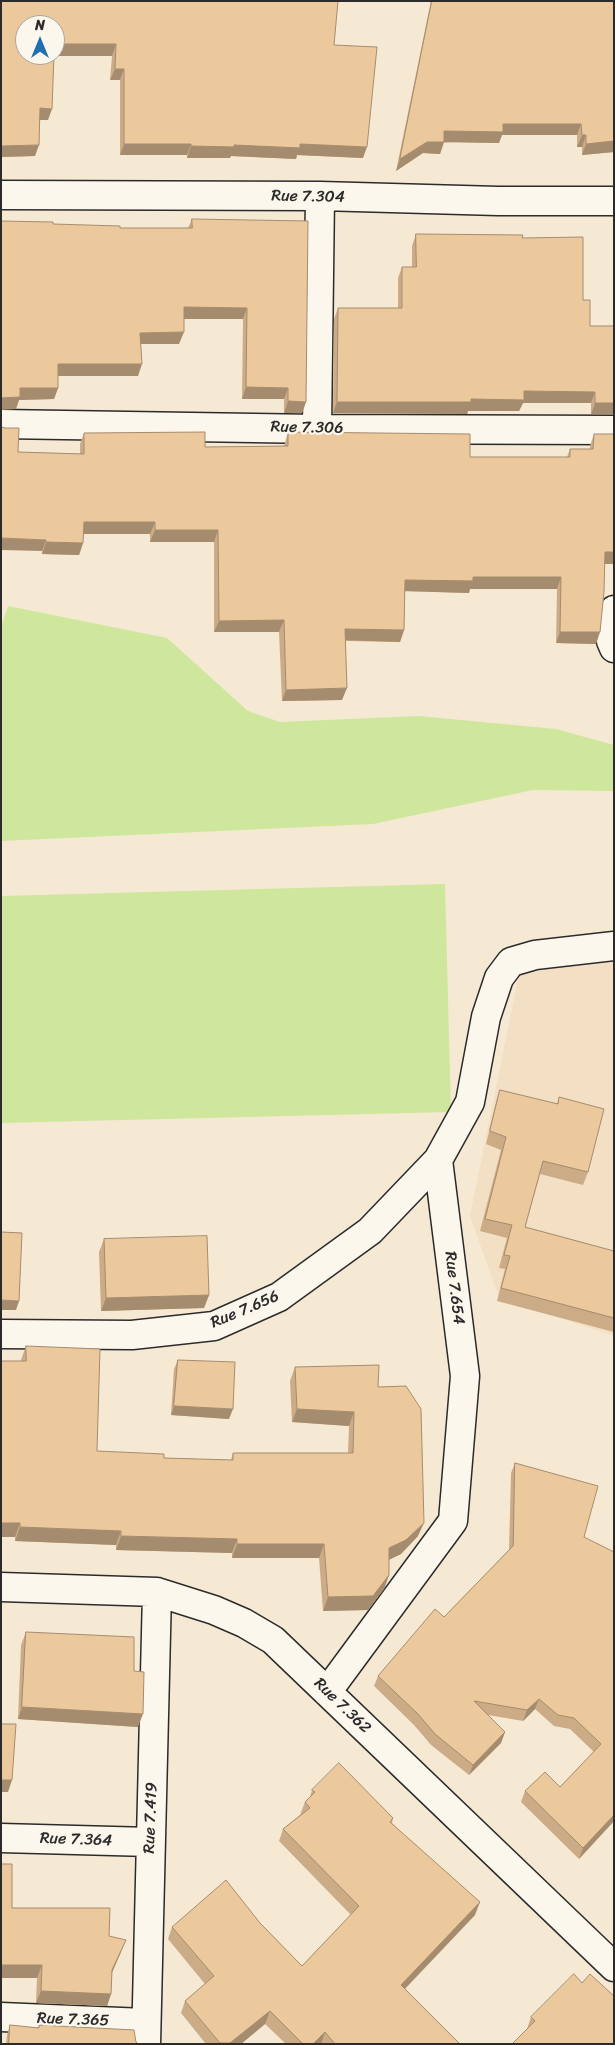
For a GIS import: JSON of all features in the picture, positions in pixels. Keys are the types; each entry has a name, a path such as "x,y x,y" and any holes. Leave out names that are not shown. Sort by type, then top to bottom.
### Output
{"street":[{"name":"Rue 7.304","path":"1,196 320,196 498,201 614,201"},
{"path":"317,429 320,196"},
{"name":"Rue 7.306","path":"1,424 317,429 614,430"},
{"path":"614,610 610,641 614,648"},
{"path":"438,1160 470,1102 486,1016 499,978 511,962 534,955 614,946"},
{"name":"Rue 7.656","path":"1,1334 132,1335 214,1326 279,1297 370,1231 438,1160"},
{"name":"Rue 7.654","path":"327,1692 453,1521 466,1376 438,1160"},
{"name":"Rue 7.362","path":"1,1587 157,1592 214,1610 244,1623 273,1640 614,1967"},
{"name":"Rue 7.419","path":"146,2033 157,1592"},
{"name":"Rue 7.364","path":"1,1838 150,1842"},
{"name":"Rue 7.365","path":"1,2017 146,2033"}],"shaded area":[{"path":"614,957 614,1336 499,1298 470,1216 520,969"}],"green space":[{"path":"8,606 167,638 248,711 280,722 419,716 556,729 614,745 614,791 533,790 373,824 1,841 1,627"},
{"path":"445,884 451,1112 1,1123 1,896"}],"building":[{"path":"1,1 338,1 334,45 377,47 367,147 300,144 300,148 234,145 234,147 191,146 191,144 124,144 124,69 115,69 116,44 65,44 65,15 15,15 15,65 54,65 52,109 40,108 39,145 1,146"},
{"path":"432,1 614,1 614,141 586,144 586,135 582,135 581,124 503,124 503,132 444,131 444,142 427,142 400,159"},
{"path":"192,219 308,221 306,402 288,401 288,388 246,387 247,308 184,307 184,332 140,333 142,364 58,364 58,388 20,388 20,397 1,398 1,221 53,222 53,224 120,226 120,228 192,228"},
{"path":"416,234 523,235 522,238 583,237 583,300 590,300 590,326 614,326 614,403 595,403 595,392 524,391 524,400 471,399 471,402 337,402 338,308 402,308 402,267 416,267"},
{"path":"1,427 19,428 18,452 84,454 84,433 205,432 205,447 288,446 288,432 470,434 470,457 570,457 570,449 593,449 594,434 614,434 614,552 605,552 600,632 560,632 561,577 473,577 473,581 405,580 404,630 345,629 347,688 286,690 284,620 219,621 218,530 155,530 155,522 84,522 83,543 1,538"},
{"path":"500,1090 558,1104 559,1097 604,1109 588,1172 543,1161 525,1227 614,1251 614,1318 501,1288 510,1256 504,1255 512,1225 485,1219 506,1137 490,1131"},
{"path":"1,1232 22,1233 19,1301 1,1300"},
{"path":"207,1236 209,1295 106,1298 104,1239"},
{"path":"26,1346 100,1349 97,1451 164,1454 164,1458 233,1460 233,1453 353,1453 354,1412 297,1409 295,1367 379,1365 378,1387 406,1386 421,1409 424,1523 406,1540 389,1548 389,1575 373,1596 328,1597 324,1544 237,1544 237,1539 121,1536 121,1531 20,1527 20,1523 1,1523 1,1361 26,1361"},
{"path":"178,1360 235,1362 233,1409 174,1406"},
{"path":"515,1463 598,1486 584,1537 614,1552 614,1815 583,1848 525,1791 545,1772 560,1787 601,1744 574,1718 558,1715 539,1699 527,1710 474,1701 505,1732 473,1765 435,1734 418,1714 378,1676 435,1609 444,1617 513,1546"},
{"path":"26,1632 134,1637 134,1671 144,1672 143,1714 22,1707"},
{"path":"1,1724 16,1724 12,1780 1,1780"},
{"path":"339,1763 393,1818 390,1822 480,1902 401,1985 460,2044 335,2044 325,2032 313,2044 303,2044 270,2011 230,2043 220,2043 185,2001 214,1976 172,1927 226,1880 260,1923 302,1966 359,1906 283,1829 310,1808 305,1802 315,1792 312,1790"},
{"path":"1,1864 12,1864 12,1908 110,1908 109,1936 126,1940 112,1970 111,1994 41,1991 42,1965 1,1965"},
{"path":"574,1974 582,1983 590,1974 614,1996 614,2044 512,2044 535,2021 531,2017"},
{"path":"10,2025 39,2028 39,2025 134,2030 138,2044 9,2044"}]}
